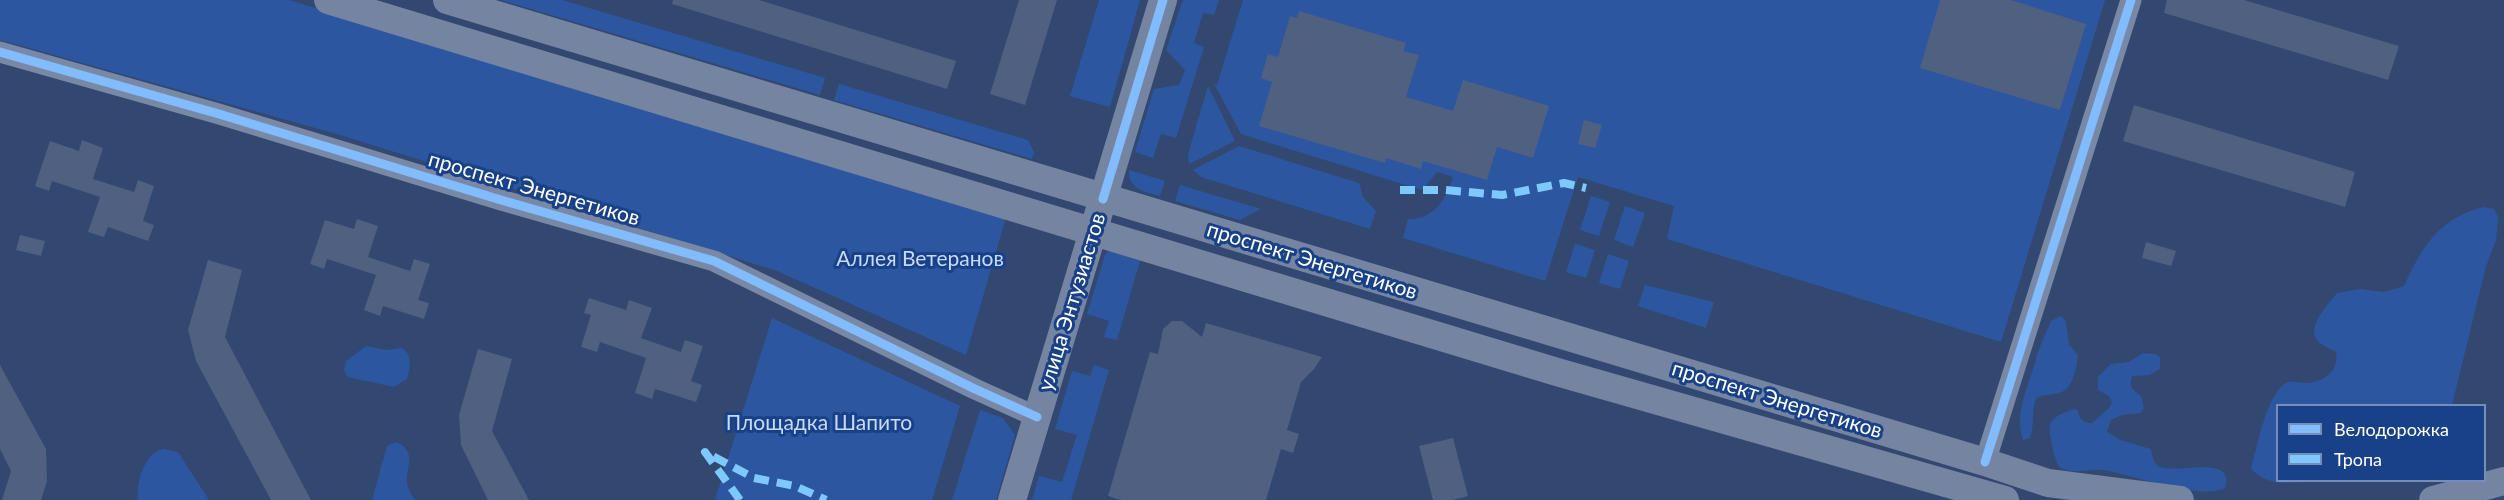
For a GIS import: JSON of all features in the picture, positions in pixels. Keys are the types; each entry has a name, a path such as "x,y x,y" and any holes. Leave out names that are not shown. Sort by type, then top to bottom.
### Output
{"main road":[{"name":"проспект Энергетиков","path":"327,0 1557,372 2005,500"},
{"name":"проспект Энергетиков","path":"447,0 1103,199 1985,462 2047,491 2180,500"},
{"name":"улица Энтузиастов","path":"1012,500 1163,0"},
{"path":"1557,372 1564,337"},
{"path":"1689,410 1699,377"},
{"path":"1793,439 1802,407"},
{"path":"2433,500 2504,481"}],"street":[{"path":"1985,462 2131,0"},
{"name":"проспект Энергетиков","path":"0,52 219,114 501,200 714,261 1037,417"}],"green space":[{"name":"Аллея Ветеранов","path":"0,0 289,0 1007,214 966,355 777,271 337,134 0,40"},
{"path":"501,0 562,0 825,78 820,95"},
{"path":"1099,0 1140,0 1110,107 1070,96"},
{"path":"1183,0 1219,0 1214,15 1203,13 1194,43 1204,47 1176,138 1161,134 1153,158 1135,152 1154,89 1179,85 1185,70 1166,50"},
{"path":"1243,0 2105,0 2001,342 1667,239 1674,206 1578,177 1545,281 1403,238 1408,219 1425,216 1438,207 1453,177 1437,172 1422,190 1241,134 1214,84 1217,85"},
{"path":"839,84 1028,140 1034,152 1032,159 834,100"},
{"path":"1208,86 1235,141 1189,164 1188,154"},
{"path":"1239,146 1359,183 1363,197 1376,211 1370,229 1201,177 1193,170"},
{"path":"1129,170 1165,181 1160,196 1134,186"},
{"path":"1180,185 1261,209 1240,220 1175,201"},
{"path":"1591,196 1610,202 1599,236 1580,230"},
{"path":"1625,206 1645,213 1633,247 1614,240"},
{"path":"2483,207 2494,209 2498,217 2496,240 2486,266 2452,404 2276,404 2276,482 2257,474 2251,468 2267,412 2277,392 2288,382 2318,381 2333,370 2337,359 2336,352 2319,342 2314,330 2323,310 2337,293 2360,289 2384,292 2404,286 2433,236 2467,212"},
{"path":"1575,244 1595,250 1586,278 1566,272"},
{"path":"1110,250 1142,254 1117,340 1104,337 1109,321 1087,314 1105,255"},
{"path":"1608,254 1629,261 1620,289 1599,283"},
{"path":"1645,285 1714,302 1706,328 1638,306"},
{"path":"2061,316 2066,322 2069,344 2078,355 2075,373 2066,389 2036,398 2030,438 2023,440 2020,420 2026,390 2051,321"},
{"name":"Площадка Шапито","path":"772,318 960,406 932,500 715,500"},
{"path":"366,346 386,350 402,348 409,358 407,379 394,387 348,377 344,370 346,361"},
{"path":"2143,353 2160,357 2160,369 2149,375 2132,376 2131,386 2141,396 2144,408 2140,413 2122,415 2111,420 2107,432 2120,440 2151,449 2158,466 2177,469 2202,467 2221,471 2226,477 2225,488 2214,491 2183,489 2103,470 2071,471 2059,466 2051,440 2050,425 2054,419 2077,409 2085,422 2092,423 2110,407 2112,402 2109,396 2098,390 2098,377 2111,364 2129,362"},
{"path":"1094,365 1109,370 1071,500 1032,500 1039,476 1062,482 1077,435 1055,429 1072,371 1090,376"},
{"path":"980,410 1003,418 1015,435 996,500 952,500"},
{"path":"397,442 409,454 407,483 416,500 372,500 387,446"},
{"path":"163,449 178,452 209,500 138,500 138,485 146,462 156,452"}],"building":[{"path":"673,0 759,0 956,61 947,89 672,4"},
{"path":"1019,0 1057,0 1025,105 990,94"},
{"path":"1940,0 2011,0 2086,24 2060,110 1920,68"},
{"path":"2167,0 2244,0 2399,46 2388,80 2164,13"},
{"path":"1299,11 1406,43 1403,51 1419,55 1406,97 1453,111 1463,80 1549,106 1533,158 1497,147 1487,180 1423,161 1421,169 1386,158 1385,163 1259,126 1272,82 1261,78 1268,54 1278,57 1290,16 1297,18"},
{"path":"2134,105 2355,172 2345,207 2123,141"},
{"path":"1584,120 1602,125 1595,148 1578,144"},
{"path":"82,140 103,148 93,179 134,192 138,180 154,186 143,221 154,225 148,241 108,227 104,237 88,232 100,197 52,181 49,191 35,186 50,141 79,151"},
{"path":"357,219 378,226 368,257 410,271 414,259 430,264 418,300 429,303 424,319 383,306 380,316 364,310 376,275 327,259 324,269 310,264 325,220 354,229"},
{"path":"20,235 45,241 41,256 16,250"},
{"path":"2146,242 2176,251 2171,266 2142,258"},
{"path":"208,260 242,270 225,337 311,500 271,500 196,361 188,330"},
{"path":"589,298 626,310 629,300 652,308 641,338 681,352 685,340 703,346 691,381 702,385 696,402 655,389 652,399 635,393 646,358 600,342 597,352 581,347 591,315 584,313"},
{"path":"1172,321 1182,321 1202,337 1206,323 1322,357 1301,382 1287,430 1299,434 1293,453 1281,449 1266,500 1121,500 1108,496 1150,352 1158,354 1163,329"},
{"path":"478,349 512,359 492,431 529,500 488,500 461,445 459,415"},
{"path":"0,365 46,449 47,481 41,500 2,500 11,471 0,449"},
{"path":"1453,438 1468,496 1452,500 1433,500 1419,446"}],"marked path":[{"path":"1400,190 1445,190 1502,195 1564,183 1586,188"},
{"path":"740,500 705,452 754,478 795,486 826,500"}],"cycle path":[{"path":"1103,199 1163,0"},
{"path":"1985,462 2131,0"},
{"path":"0,52 219,114 501,200 714,261 1037,417"}]}
